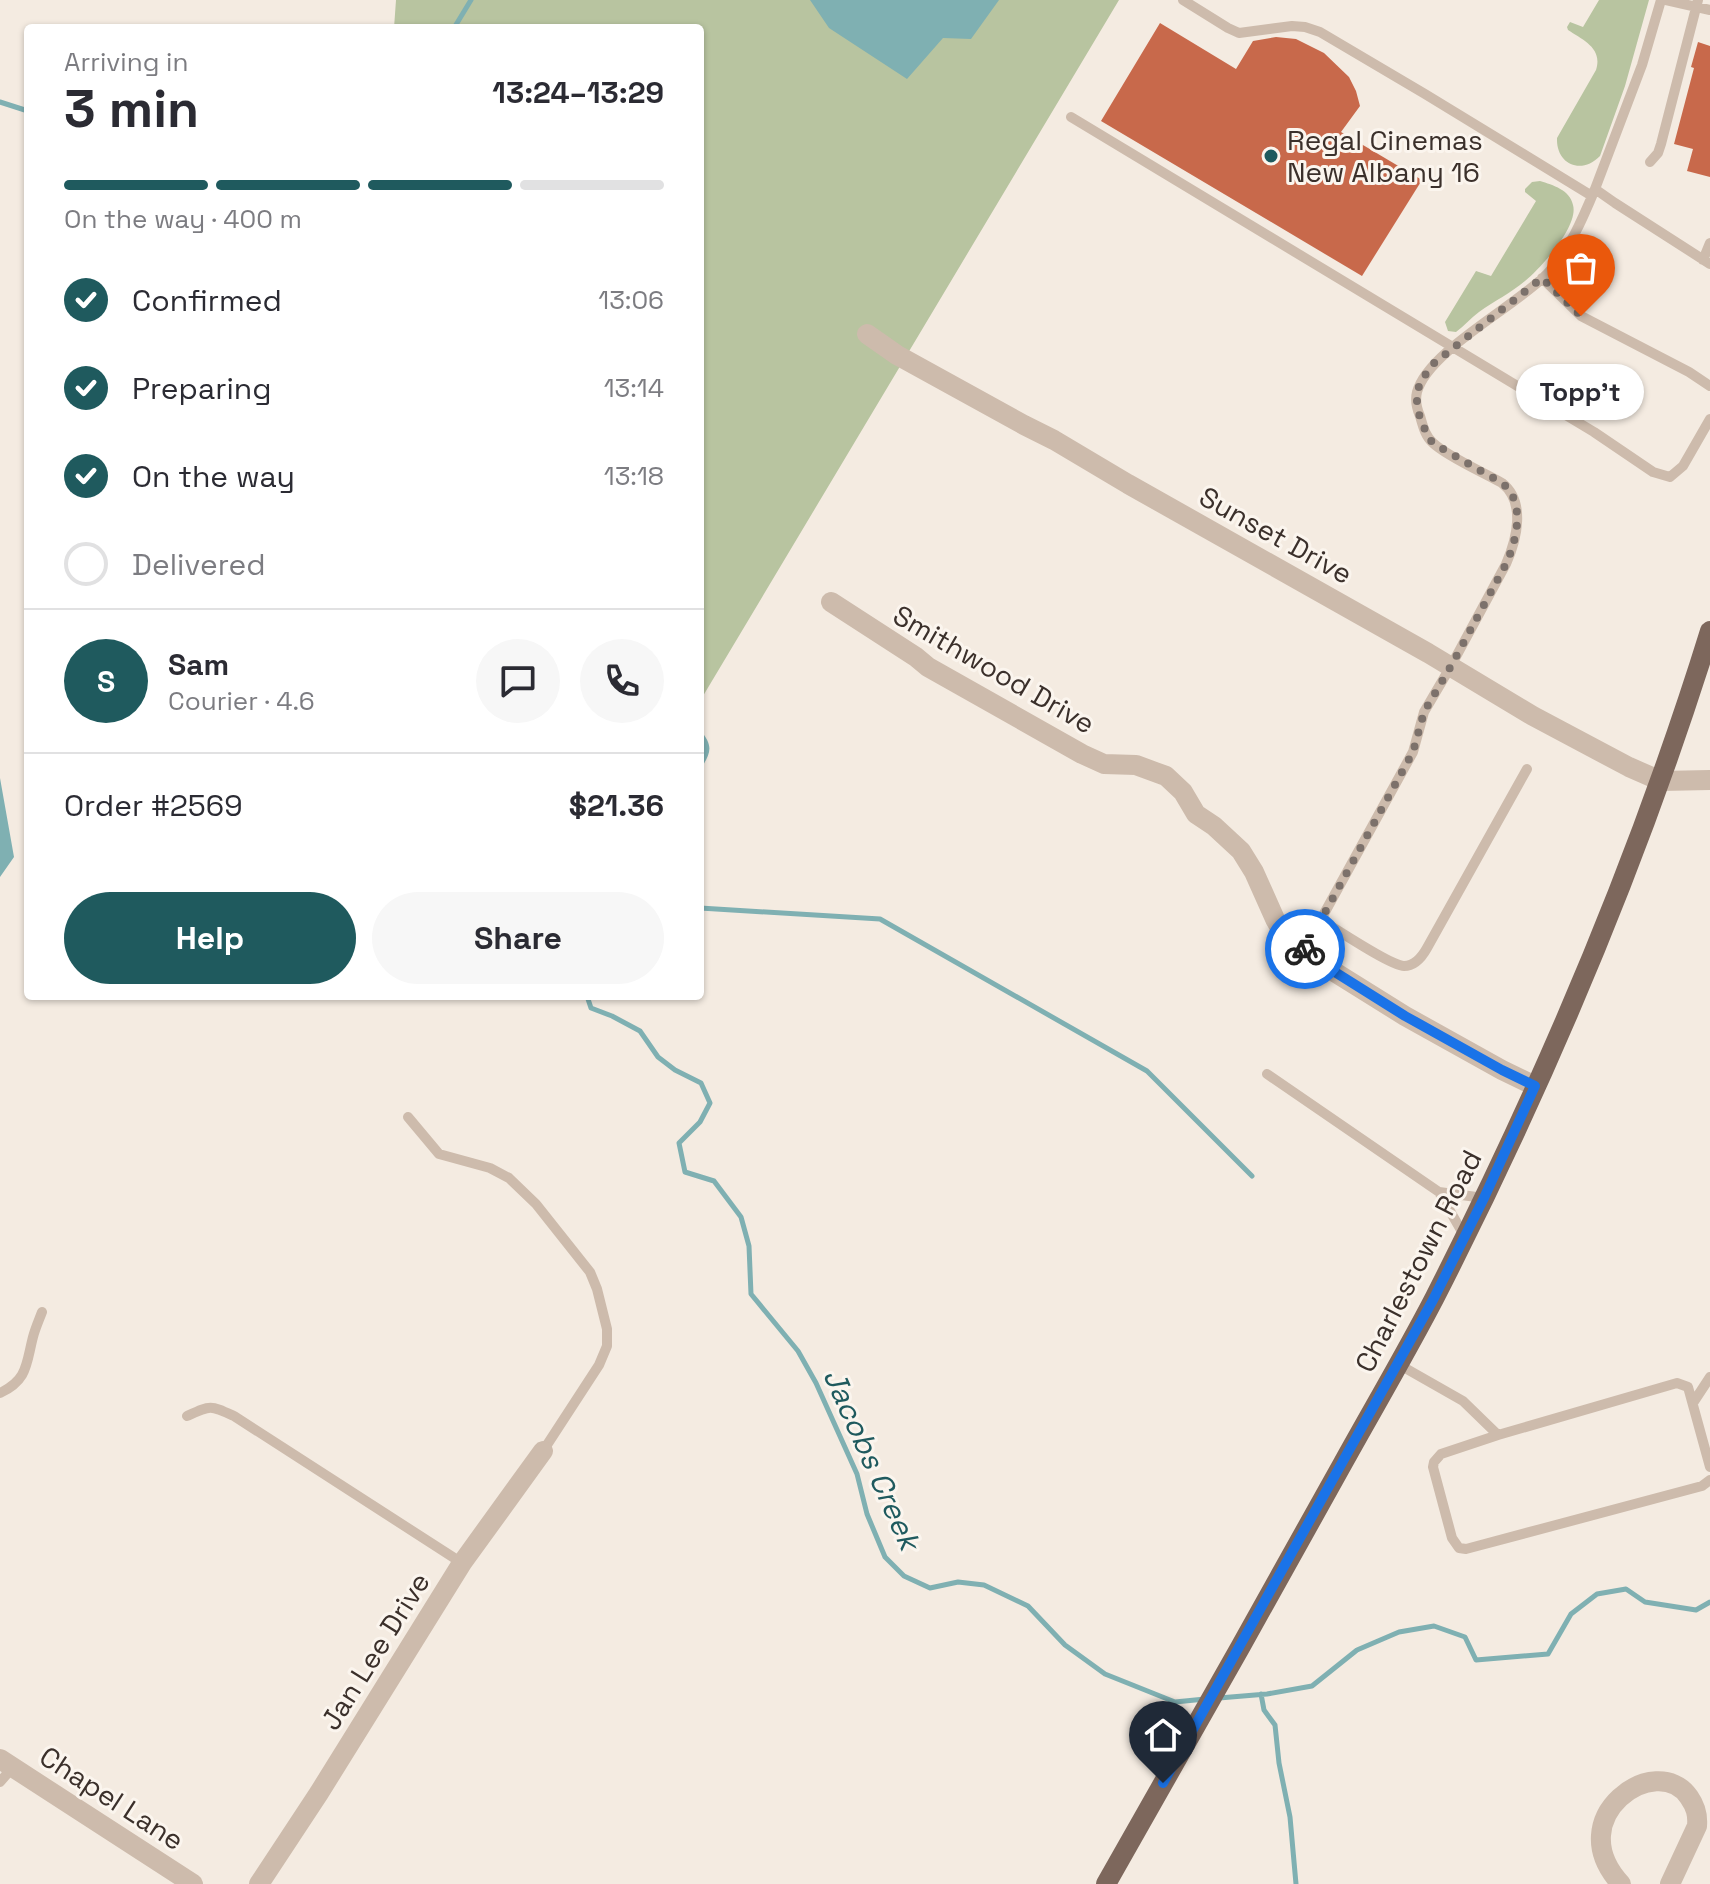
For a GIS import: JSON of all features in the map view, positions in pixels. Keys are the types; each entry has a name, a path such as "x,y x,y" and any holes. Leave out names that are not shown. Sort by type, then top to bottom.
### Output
{"main road":[{"name":"Charlestown Road","path":"1106,1884 1398,1364 1484,1198 1588,966 1661,781 1710,631"}],"street":[{"name":"Sunset Drive","path":"867,334 897,355 1054,440 1533,716 1661,781"},
{"name":"Smithwood Drive","path":"831,602 928,667 1082,754 1104,764 1136,765 1166,776 1183,792 1196,814 1241,851 1283,933 1296,948 1405,1016 1535,1086"},
{"path":"1661,781 1710,780"},
{"name":"Jan Lee Drive","path":"259,1884 462,1563 543,1451"},
{"name":"Chapel Lane","path":"4,1769 193,1884"},
{"path":"1621,1884 1610,1872 1601,1851 1600,1839 1607,1812 1632,1788 1662,1782 1681,1787 1695,1806 1698,1818 1670,1884"}],"lane":[{"path":"1183,0 1239,33 1292,26 1320,32 1615,203 1707,262 1710,243"},
{"path":"1303,952 1413,752 1424,712 1512,550 1516,534 1516,503 1511,490 1436,445 1425,432 1416,395 1421,381 1433,364 1549,272 1566,249 1594,192 1663,0 1698,4 1710,10"},
{"path":"1650,162 1661,144 1698,4"},
{"path":"1071,117 1594,432 1653,472 1670,477 1683,466 1710,419"},
{"path":"1542,278 1581,316 1706,383"},
{"path":"1321,920 1393,963 1407,966 1417,961 1527,769"},
{"path":"1267,1074 1439,1192 1465,1237"},
{"path":"408,1117 439,1154 490,1168 509,1178 536,1204 594,1281 607,1329 607,1346 599,1365 543,1451"},
{"path":"1439,1192 1484,1198"},
{"path":"0,1393 22,1377 42,1312"},
{"path":"1398,1364 1463,1401 1498,1435"},
{"path":"1693,1403 1710,1377"},
{"path":"1710,1467 1688,1387 1677,1383 1441,1454 1433,1467 1452,1538 1459,1548 1466,1549 1702,1486 1710,1480"},
{"path":"187,1416 207,1407 234,1416 462,1563"}],"green space":[{"path":"396,0 1119,0 704,694 704,24 394,24"},
{"path":"1599,0 1649,0 1625,86 1600,156 1593,162 1578,166 1565,161 1557,138 1596,70 1597,56 1585,41 1567,27 1570,22 1583,27"},
{"path":"1540,181 1560,189 1571,200 1573,214 1565,235 1525,281 1479,312 1456,332 1448,331 1445,322 1476,271 1491,276 1536,201 1525,189 1532,182"}],"water":[{"path":"810,0 999,0 971,39 943,38 907,79 829,28"},
{"path":"704,736 709,745 704,764"},
{"path":"0,778 14,857 0,877"}],"building":[{"name":"Regal Cinemas New Albany 16","path":"1160,23 1236,69 1253,41 1276,37 1296,39 1324,53 1349,77 1360,106 1341,132 1422,180 1362,276 1101,121"},
{"path":"1698,42 1710,46 1710,177 1687,171 1693,149 1674,144"}],"waterway":[{"path":"456,24 471,0"},
{"name":"Jacobs Creek","path":"0,102 24,110"},
{"path":"704,908 880,919 1147,1071 1252,1176"},
{"name":"Jacobs Creek","path":"588,1000 591,1008 640,1031 658,1057 701,1083 710,1103 700,1122 679,1143 685,1172 714,1181 741,1217 749,1246 751,1294 798,1351 816,1383 857,1474 867,1514 885,1557 904,1576 930,1588 958,1582 984,1585 1028,1606 1065,1645 1105,1674 1175,1702 1205,1699"},
{"name":"Jacobs Creek","path":"1219,1698 1312,1686 1357,1650 1399,1632 1434,1626 1465,1637 1476,1660 1548,1654 1571,1614 1597,1594 1626,1589 1645,1602 1696,1610 1710,1602"},
{"path":"1261,1694 1264,1710 1275,1725 1290,1817 1296,1884"}],"way so far":[{"path":"1305,949 1413,752 1424,712 1506,564 1516,534 1516,503 1511,490 1436,445 1425,432 1416,395 1421,381 1433,364 1542,278 1581,316"}],"place":[{"name":"Regal Cinemas New Albany 16","path":"1271,156"},
{"name":"Topp't","path":"1581,316"}],"route":[{"path":"1163,1783 1433,1300 1504,1157 1535,1086 1405,1016 1303,952 1305,949"}]}
